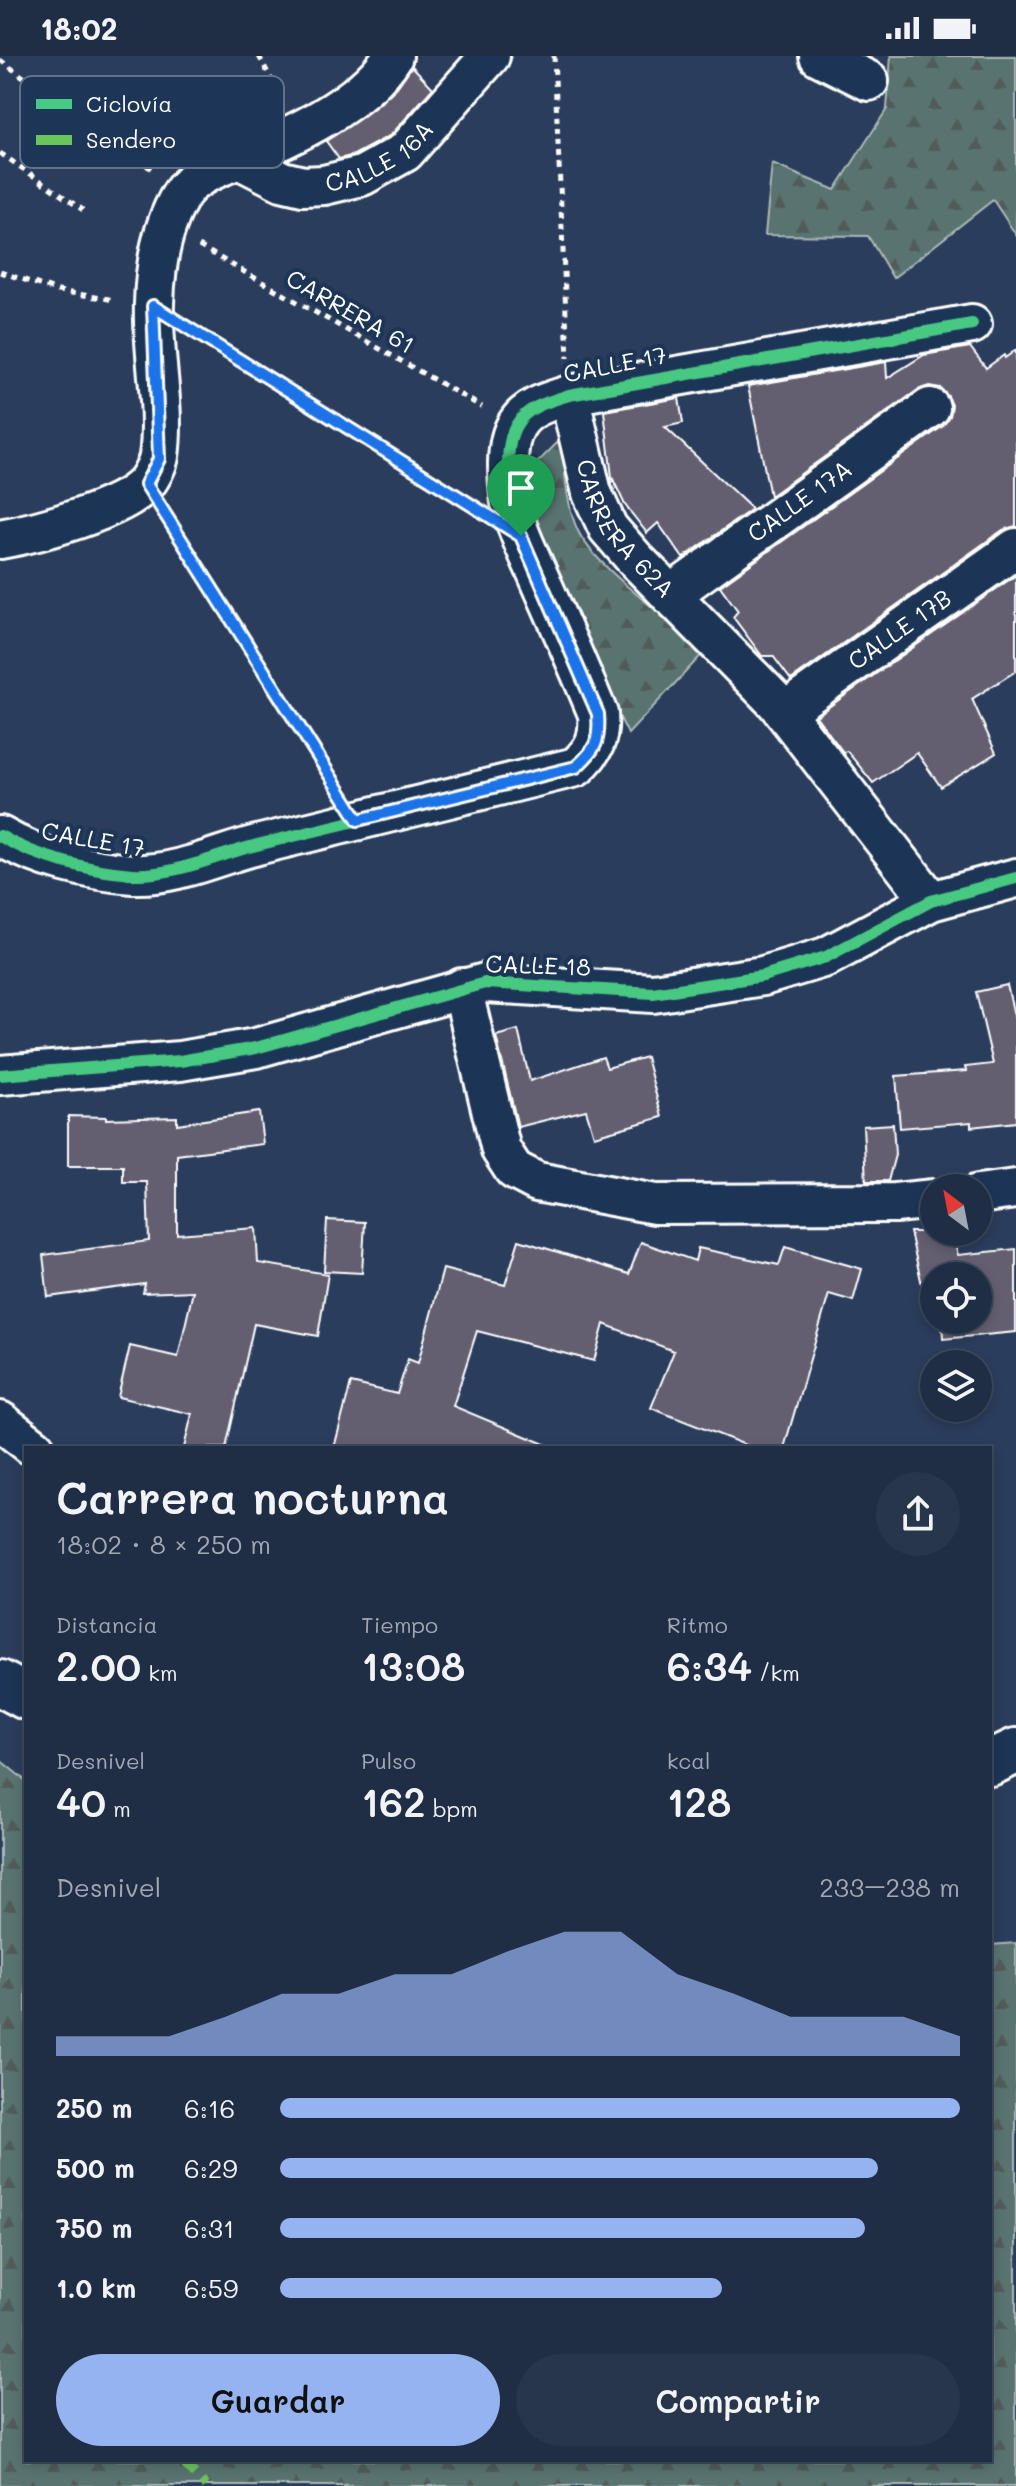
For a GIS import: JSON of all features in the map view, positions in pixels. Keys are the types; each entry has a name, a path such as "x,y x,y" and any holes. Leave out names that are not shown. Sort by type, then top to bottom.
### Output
{"highway":[{"path":"0,1683 24,1696"},
{"path":"992,1762 1016,1751"}],"street":[{"path":"284,138 325,118 384,70 393,56"},
{"name":"CALLE 16A","path":"257,168 282,181 303,186 324,185 362,176 405,152 490,56"},
{"path":"819,56 869,81"},
{"path":"0,539 89,515 122,500 146,484 159,459 153,306 156,266 166,228 183,191 217,168"},
{"name":"CALLE 17","path":"0,836 23,849 62,861 134,874 168,872 227,852 576,767 591,753 598,741 598,714 521,536 511,504 509,463 515,426 534,409 569,395 972,324"},
{"name":"CARRERA 62A","path":"569,395 592,493 608,528 784,712 931,901"},
{"name":"CALLE 17A","path":"670,595 930,408"},
{"name":"CALLE 17B","path":"784,712 1016,548"},
{"name":"CALLE 18","path":"0,1075 180,1061 256,1048 485,983 653,993 749,979 826,957 931,901 1016,878"},
{"path":"462,988 501,1150 514,1170 537,1182 655,1204 920,1200"},
{"path":"992,1192 1016,1189"},
{"path":"0,1421 32,1446"}],"path":[{"path":"259,56 270,76"},
{"path":"554,56 569,395"},
{"path":"0,60 22,76"},
{"path":"284,103 299,131"},
{"path":"0,153 20,167"},
{"path":"22,168 83,210"},
{"path":"151,168 183,191"},
{"path":"0,272 58,291 153,306 521,536"},
{"path":"146,484 358,820"}],"green space":[{"path":"891,56 1016,56 1016,235 993,200 893,278 868,236 765,235 772,164 835,190 887,109"},
{"path":"562,438 570,509 587,546 617,578 706,650 628,734 578,634 524,503 527,473"},
{"path":"0,1760 24,1779 24,2462 992,2462 992,1945 1016,1943 1016,2486 0,2486"}],"building":[{"path":"412,66 433,88 391,135 354,155 339,159 326,141 378,105 397,87"},
{"path":"970,347 986,368 1016,350 1016,526 1003,530 791,680 773,656 762,656 733,617 738,611 720,586 943,426 950,416 952,405 940,388 929,386 918,390 770,496 748,386 886,362 887,378 924,355"},
{"path":"679,398 683,423 665,427 752,509 683,558 658,523 647,533 625,505 612,477 604,411"},
{"path":"1016,575 1016,671 972,699 996,753 941,787 917,753 873,783 847,751 843,752 816,716"},
{"path":"1007,985 1016,1024 1016,1122 971,1127 971,1122 900,1128 896,1076 966,1071 965,1067 993,1064 976,992"},
{"path":"518,1030 530,1081 603,1057 607,1068 646,1057 662,1117 594,1136 586,1110 518,1127 496,1036"},
{"path":"259,1112 263,1144 177,1155 177,1234 256,1228 258,1263 328,1274 318,1336 254,1324 226,1446 184,1446 192,1414 118,1397 130,1346 178,1357 193,1291 143,1293 145,1284 48,1297 43,1255 149,1241 147,1182 123,1182 123,1166 68,1166 68,1116 106,1119 177,1117 177,1124"},
{"path":"893,1124 895,1155 888,1181 866,1181 863,1126"},
{"path":"327,1220 365,1222 362,1273 324,1271"},
{"path":"910,1232 920,1232 920,1246 956,1246 958,1255 1016,1249 1016,1332 943,1339 943,1334 992,1334 992,1262 920,1262 920,1276"},
{"path":"519,1240 629,1274 641,1242 695,1261 698,1248 779,1265 785,1247 862,1269 853,1301 829,1294 785,1446 748,1446 651,1408 674,1351 604,1324 594,1361 477,1331 453,1406 549,1446 335,1446 351,1383 397,1394 408,1359 418,1363 443,1269 505,1285"}],"marked path":[{"path":"183,2462 206,2486"}],"cycle path":[{"path":"0,836 30,851 64,862 116,872 149,874 576,767 594,744 598,714 513,513 509,452 513,432 522,418 540,405 569,395 972,324"},
{"path":"0,1075 180,1061 256,1048 485,983 653,993 763,976 826,957 931,901 1016,878"}],"route":[{"path":"153,306 337,421 521,536 598,714 598,741 591,753 576,767 358,820 146,484 159,459 153,306"}]}
